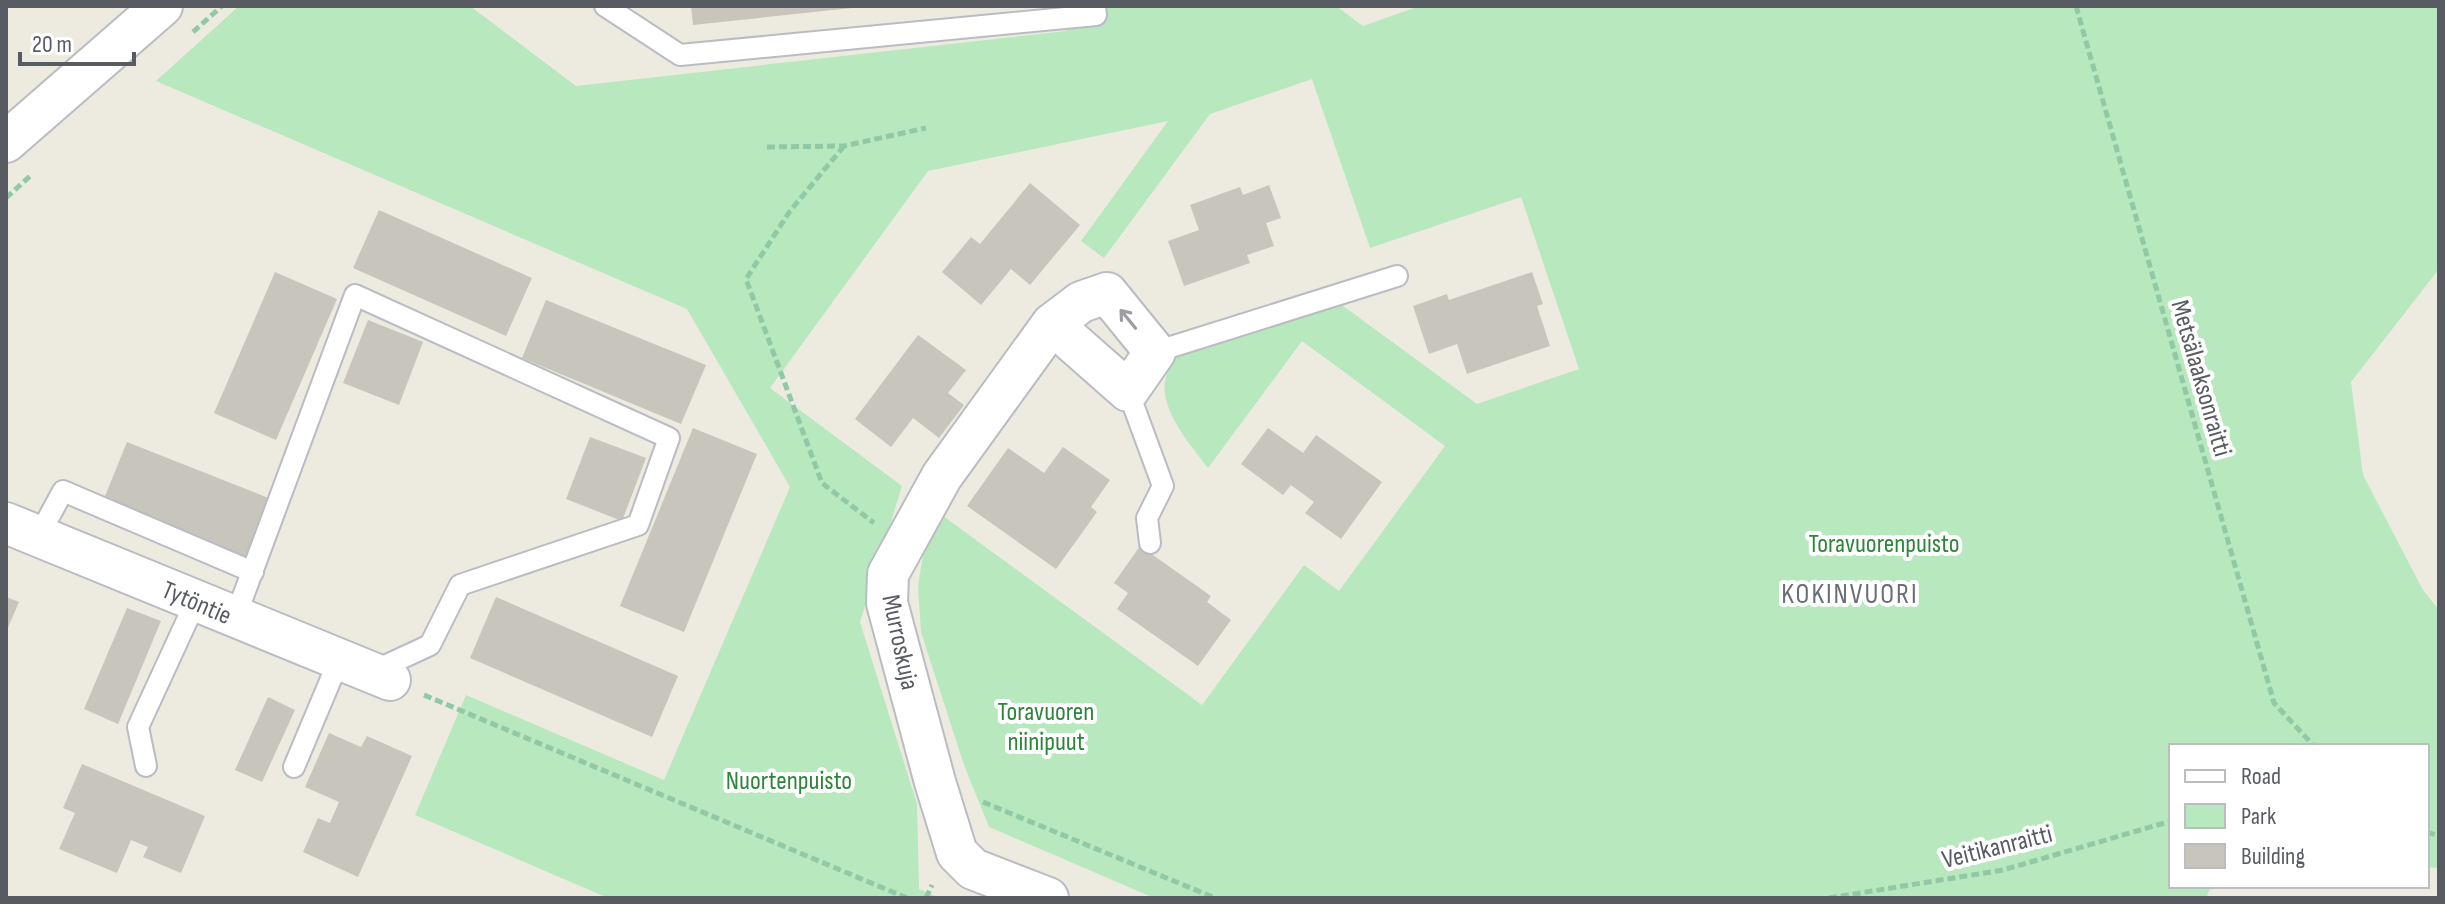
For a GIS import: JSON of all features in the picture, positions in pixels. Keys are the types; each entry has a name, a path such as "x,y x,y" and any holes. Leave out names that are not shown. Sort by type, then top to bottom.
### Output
{"street":[{"path":"6,142 162,6"},
{"name":"Murroskuja","path":"1048,898 973,869 957,853 887,603 888,574 942,476 1052,324 1081,302 1107,293 1155,352"},
{"path":"1052,324 1128,391 1155,352"},
{"name":"Tytöntie","path":"22,530 366,671"}],"lane":[{"path":"605,6 680,55 1096,15 1095,6"},
{"path":"1155,352 1397,276"},
{"path":"235,618 355,295 669,438 638,525 460,585 430,645 366,671 294,767"},
{"path":"1128,391 1163,486 1147,518 1150,543"},
{"path":"22,530 63,491 253,572"},
{"path":"146,766 138,727 196,601"}],"path":[{"name":"Metsälaaksonraitti","path":"2076,6 2274,703 2312,744"},
{"path":"767,147 844,146 926,128"},
{"path":"844,146 790,211 746,279 822,483 904,545"},
{"path":"366,671 907,898"},
{"path":"935,782 1215,898"},
{"name":"Veitikanraitti","path":"1829,898 2003,870 2169,822"}],"green space":[{"name":"Toravuorenpuisto","path":"239,6 470,6 576,86 1066,31 1085,6 1336,6 1363,26 1420,6 2439,6 2439,269 2351,382 2363,475 2423,590 2439,610 2439,868 2429,867 2429,744 2169,744 2169,888 2210,888 2206,898 1154,898 989,827 964,765 921,632 918,586 924,549 939,513 1202,705 1304,565 1339,591 1445,446 1302,341 1208,468 1177,426 1166,401 1166,377 1179,354 1335,300 1477,404 1579,369 1521,197 1370,248 1312,79 1210,114 1104,258 1081,241 1168,121 928,171 770,388 902,486 860,622 917,804 919,889 939,898 608,898 415,815 466,695 664,780 790,487 687,309 156,81"}],"building":[{"path":"691,6 852,6 852,8 693,25"},
{"path":"1030,183 1080,225 1030,285 1011,269 981,305 942,272 971,237 980,244"},
{"path":"1269,185 1281,218 1266,223 1274,246 1247,255 1250,263 1184,286 1168,241 1199,230 1190,205 1240,187 1243,195"},
{"path":"379,210 532,278 506,336 353,268"},
{"path":"275,272 337,299 276,440 214,413"},
{"path":"1532,272 1543,304 1537,306 1550,346 1467,374 1457,344 1429,354 1413,306 1447,294 1449,300"},
{"path":"546,300 706,365 681,424 522,358"},
{"path":"368,320 423,342 399,405 343,383"},
{"path":"918,335 966,370 948,393 964,405 939,438 913,418 891,447 855,419"},
{"path":"693,428 757,454 684,632 620,606"},
{"path":"1268,428 1303,453 1316,435 1382,482 1341,539 1305,513 1314,502 1291,485 1283,495 1241,464"},
{"path":"590,437 646,458 622,521 566,499"},
{"path":"127,442 271,499 247,559 103,501"},
{"path":"1063,447 1110,480 1091,507 1097,512 1056,569 967,506 1008,448 1044,473"},
{"path":"1140,546 1211,596 1207,602 1231,620 1198,666 1117,609 1128,593 1114,583"},
{"path":"6,597 19,602 6,632"},
{"path":"496,597 678,676 652,737 470,658"},
{"path":"127,608 161,621 118,724 84,709"},
{"path":"268,697 295,710 262,782 235,770"},
{"path":"329,733 361,747 367,736 412,756 358,877 303,852 318,818 330,823 339,802 305,787"},
{"path":"82,764 205,816 181,873 143,857 148,847 131,840 117,873 59,849 75,813 63,808"}],"district":[{"name":"KOKINVUORI","path":"1850,593"}],"park label":[{"name":"Toravuoren niinipuut","path":"1046,726"},
{"name":"Nuortenpuisto","path":"789,780"}]}
